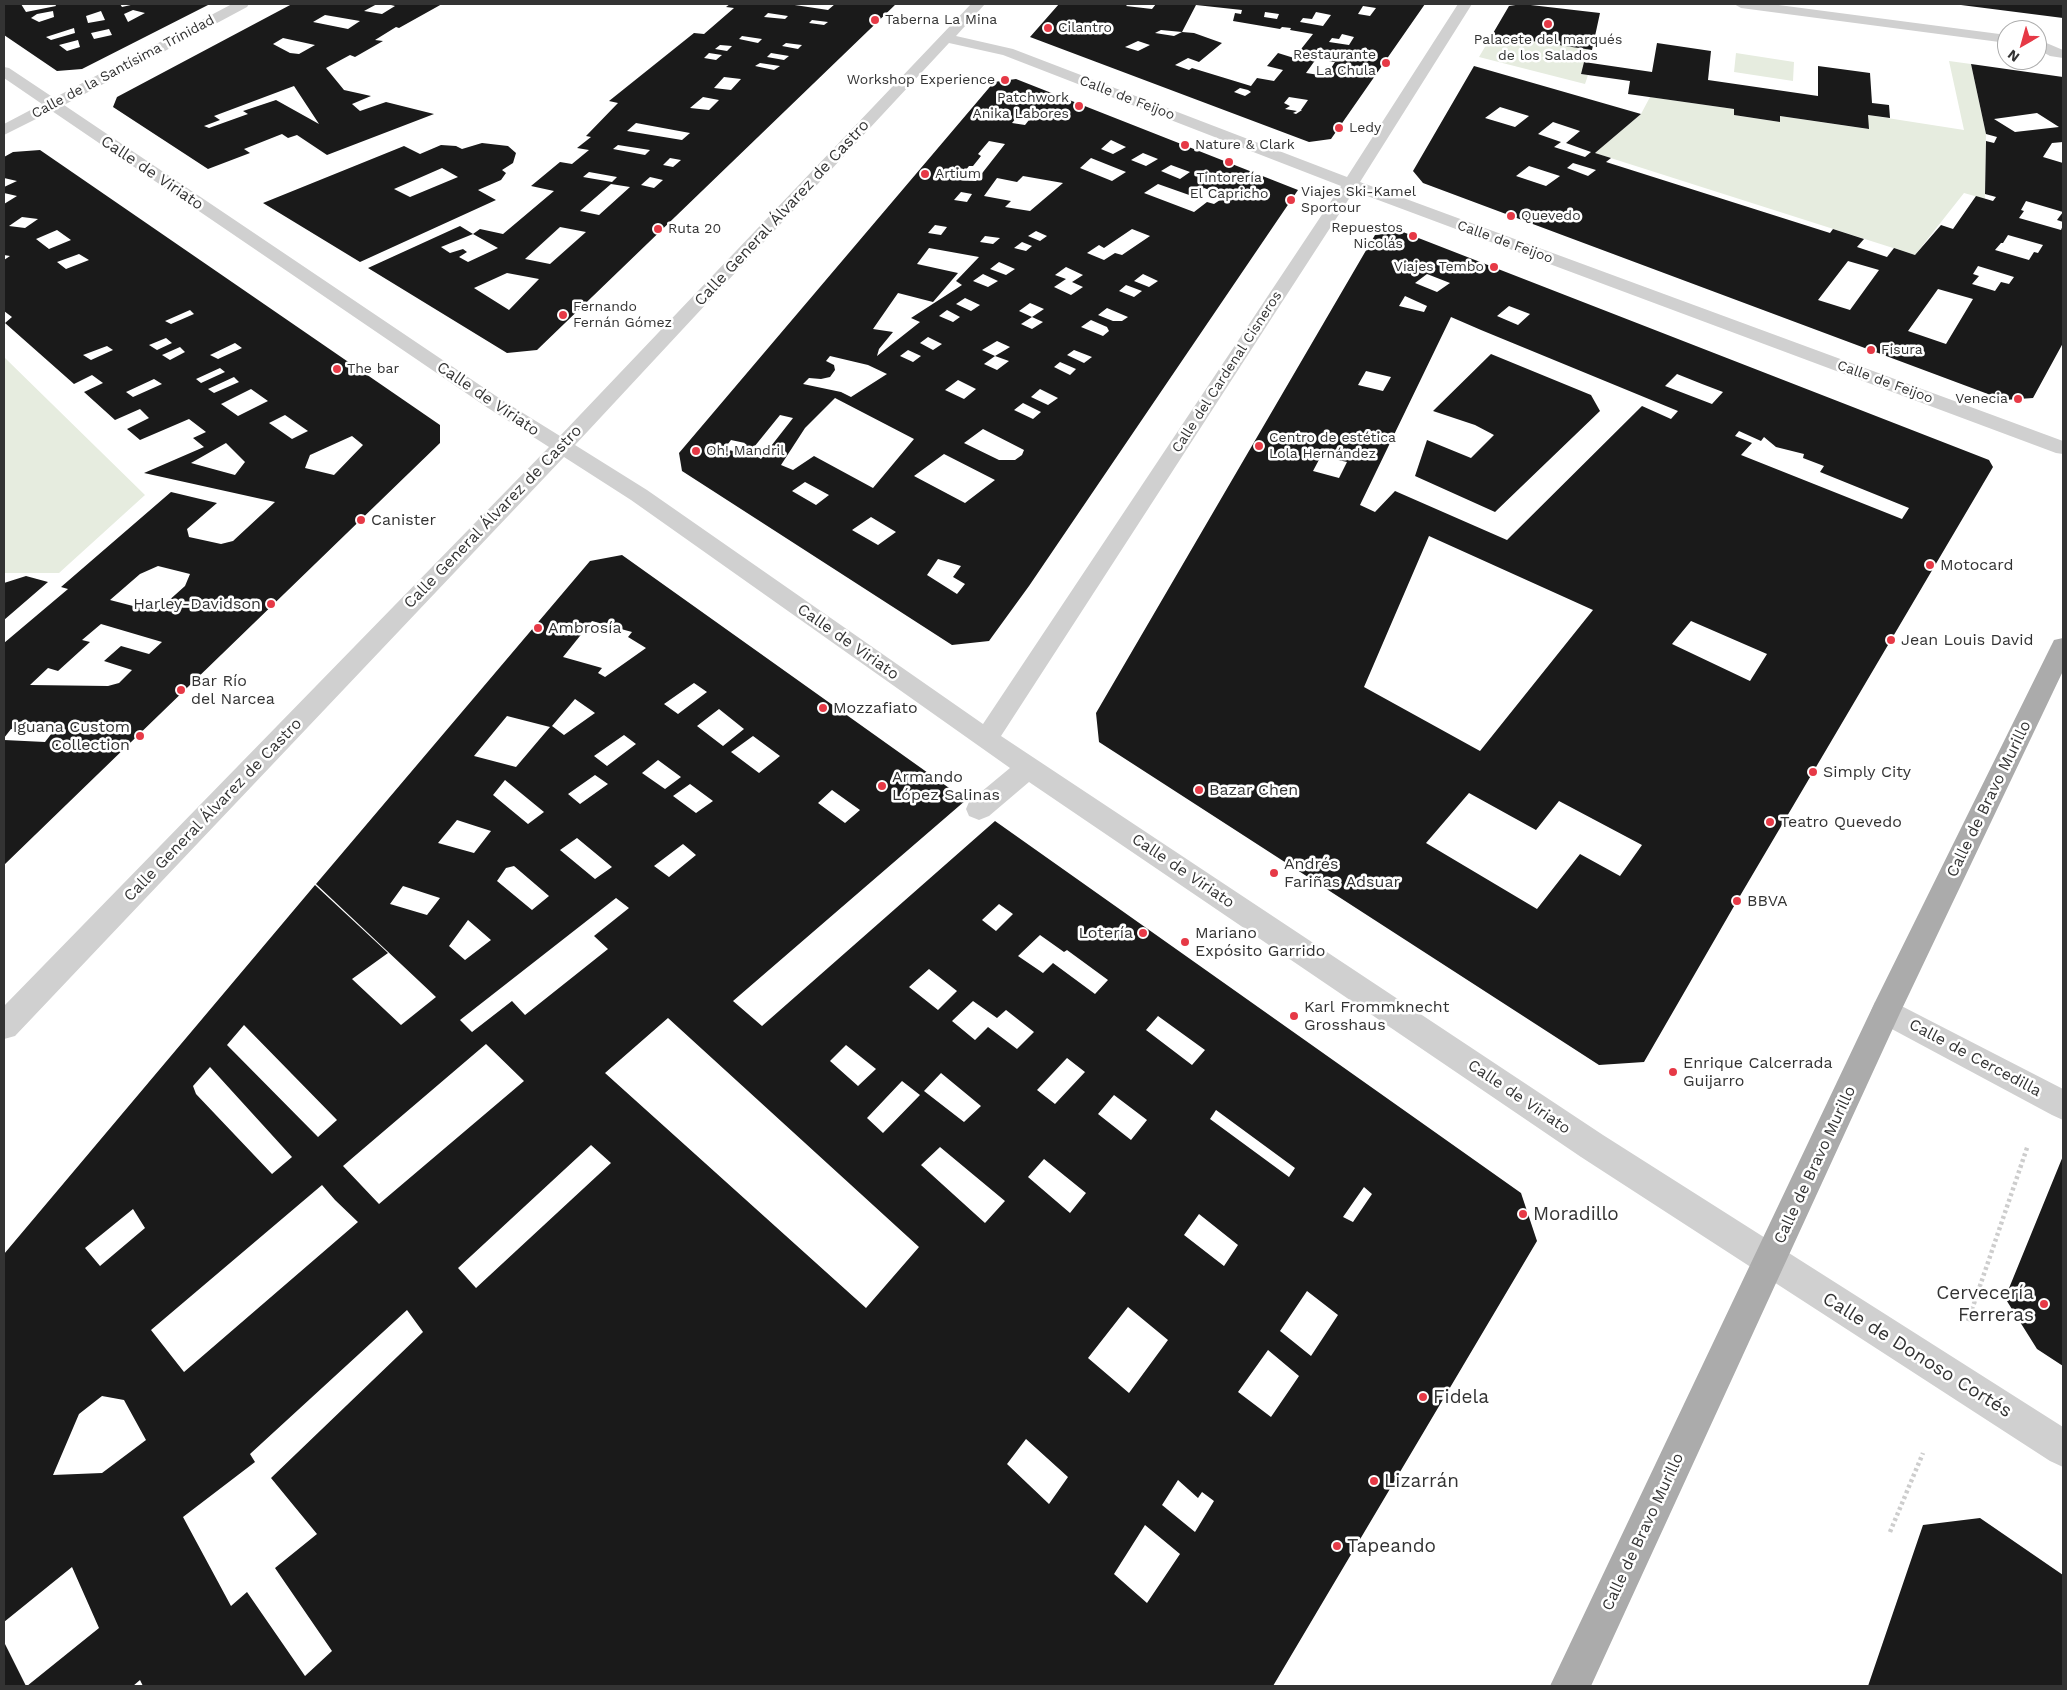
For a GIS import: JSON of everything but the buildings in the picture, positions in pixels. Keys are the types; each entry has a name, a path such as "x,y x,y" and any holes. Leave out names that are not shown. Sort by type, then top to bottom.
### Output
{"main road":[{"name":"Calle de Bravo Murillo","path":"1570,1686 1886,1011 2063,646"}],"street":[{"name":"Calle de la Santísima Trinidad","path":"4,130 242,4"},
{"name":"Calle General Álvarez de Castro","path":"4,1026 561,447 978,4"},
{"name":"Calle del Cardenal Cisneros","path":"986,739 1366,161 1465,4"},
{"path":"1741,4 1997,38"},
{"path":"2047,38 2054,36"},
{"name":"Calle de Feijoo","path":"947,38 1008,52 1350,184 2063,448"},
{"path":"2047,48 2063,54"},
{"name":"Calle de Viriato","path":"4,71 561,447 639,495 986,739 1592,1146 1770,1262"},
{"path":"980,809 1029,767"},
{"name":"Calle de Cercedilla","path":"1886,1011 2054,1100"},
{"name":"Calle de Donoso Cortés","path":"1770,1262 2063,1448"}],"path":[{"path":"1968,1321 2054,1100"},
{"path":"1890,1532 1922,1453"}],"shaded area":[{"path":"1492,35 1587,49 1581,74 1588,75 1585,84 1479,57"},
{"path":"1736,53 1794,62 1793,81 1734,72"},
{"path":"1949,61 1971,64 1986,134 1985,199 1964,193 1915,255 1595,153 1641,114 1650,97 1734,109 1734,115 1780,122 1780,116 1868,129 1868,115 1964,130"},
{"path":"4,357 145,495 59,573 4,573"}],"place":[{"name":"Taberna La Mina","path":"875,20"},
{"name":"Palacete del marqués de los Salados","path":"1548,24"},
{"name":"Cilantro","path":"1048,28"},
{"name":"Restaurante La Chula","path":"1386,63"},
{"name":"Workshop Experience","path":"1005,80"},
{"name":"Patchwork Anika Labores","path":"1079,106"},
{"name":"Ledy","path":"1339,128"},
{"name":"Nature & Clark","path":"1185,145"},
{"name":"Tintorería El Capricho","path":"1229,162"},
{"name":"Artium","path":"925,174"},
{"name":"Viajes Ski-Kamel Sportour","path":"1291,200"},
{"name":"Quevedo","path":"1511,216"},
{"name":"Ruta 20","path":"658,229"},
{"name":"Repuestos Nicolás","path":"1413,236"},
{"name":"Viajes Tembo","path":"1494,267"},
{"name":"Fernando Fernán Gómez","path":"563,315"},
{"name":"Fisura","path":"1871,350"},
{"name":"The bar","path":"337,369"},
{"name":"Venecia","path":"2018,399"},
{"name":"Centro de estética Lola Hernández","path":"1259,446"},
{"name":"Oh! Mandril","path":"696,451"},
{"name":"Canister","path":"361,520"},
{"name":"Motocard","path":"1930,565"},
{"name":"Harley-Davidson","path":"271,604"},
{"name":"Ambrosía","path":"538,628"},
{"name":"Jean Louis David","path":"1891,640"},
{"name":"Bar Río del Narcea","path":"181,690"},
{"name":"Mozzafiato","path":"823,708"},
{"name":"Iguana Custom Collection","path":"140,736"},
{"name":"Simply City","path":"1813,772"},
{"name":"Armando López Salinas","path":"882,786"},
{"name":"Bazar Chen","path":"1199,790"},
{"name":"Teatro Quevedo","path":"1770,822"},
{"name":"Andrés Fariñas Adsuar","path":"1274,873"},
{"name":"BBVA","path":"1737,901"},
{"name":"Lotería","path":"1143,933"},
{"name":"Mariano Expósito Garrido","path":"1185,942"},
{"name":"Karl Frommknecht Grosshaus","path":"1294,1016"},
{"name":"Enrique Calcerrada Guijarro","path":"1673,1072"},
{"name":"Moradillo","path":"1523,1214"},
{"name":"Cervecería Ferreras","path":"2044,1304"},
{"name":"Fidela","path":"1423,1397"},
{"name":"Lizarrán","path":"1374,1481"},
{"name":"Tapeando","path":"1337,1546"}]}
